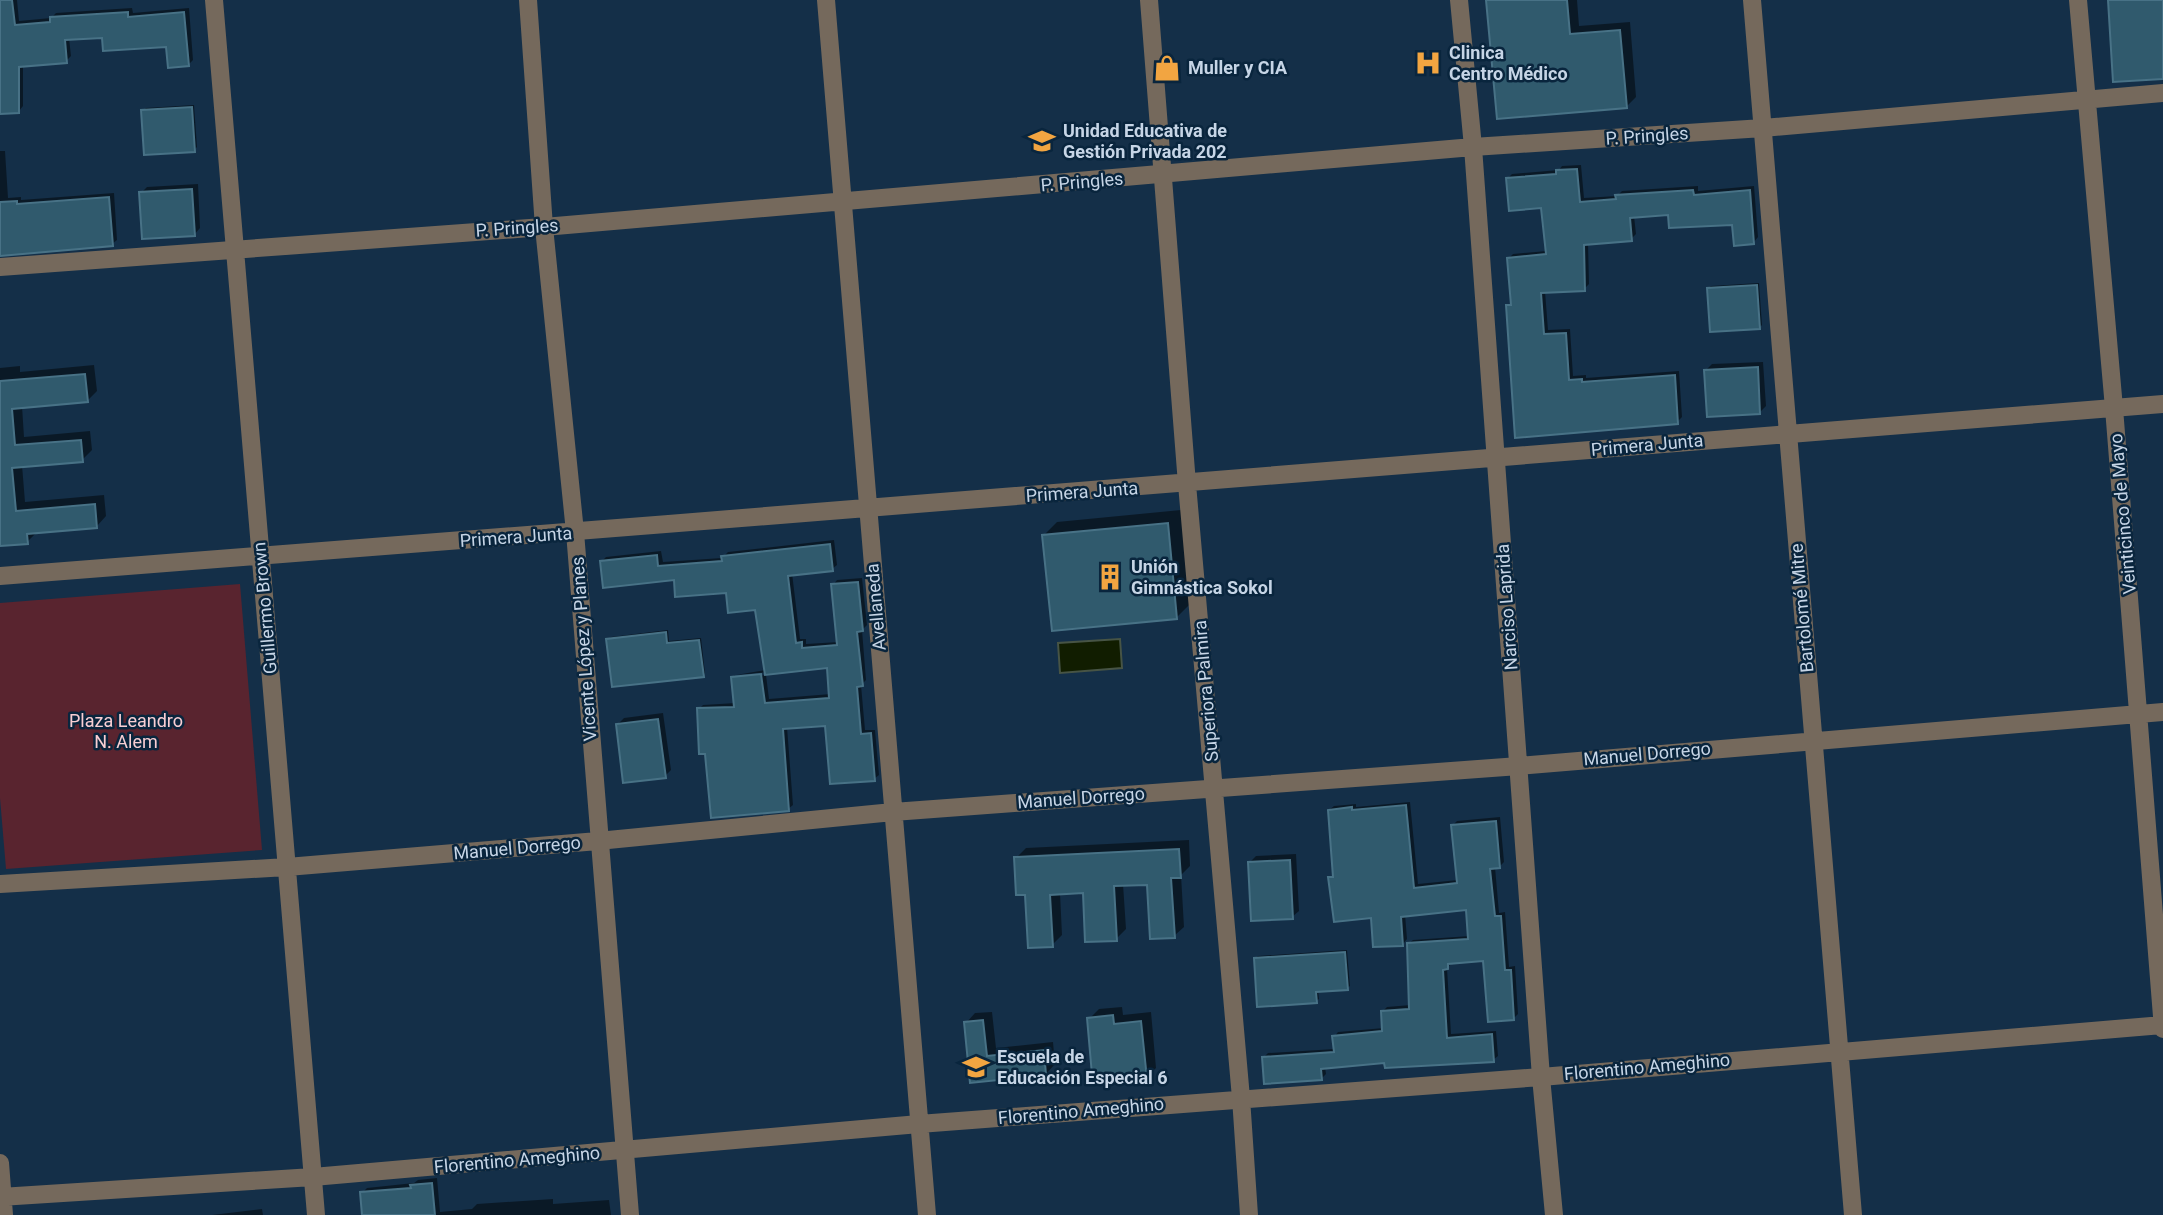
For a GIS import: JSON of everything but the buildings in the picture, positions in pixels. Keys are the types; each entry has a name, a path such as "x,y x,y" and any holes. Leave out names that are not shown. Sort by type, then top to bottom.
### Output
{"street":[{"name":"Guillermo Brown","path":"214,0 316,1215"},
{"name":"Vicente López y Planes","path":"528,0 544,226 575,533 630,1215"},
{"name":"Avellaneda","path":"826,0 927,1215"},
{"name":"Superiora Palmira","path":"1149,0 1249,1215"},
{"name":"Narciso Laprida","path":"1460,0 1553,1215"},
{"name":"Bartolomé Mitre","path":"1752,0 1853,1215"},
{"name":"Veinticinco de Mayo","path":"2078,0 2114,408 2163,1026"},
{"name":"P. Pringles","path":"0,267 544,226 1473,147 1763,128 2163,93"},
{"name":"Primera Junta","path":"0,576 575,533 868,507 1187,484 2163,404"},
{"name":"Manuel Dorrego","path":"0,884 287,867 893,813 1519,766 2163,712"},
{"name":"Florentino Ameghino","path":"1,1196 313,1177 919,1124 2163,1026"},
{"path":"0,1163 4,1215"}],"green space":[{"name":"Plaza Leandro N. Alem","path":"240,584 262,850 6,869 0,798 0,603"}],"shaded area":[{"path":"1120,639 1122,668 1060,673 1058,643"}],"place":[{"name":"Clinica Centro Médico","path":"1428,63"},
{"name":"Muller y CIA","path":"1167,68"},
{"name":"Unidad Educativa de Gestión Privada 202","path":"1042,141"},
{"name":"Unión Gimnástica Sokol","path":"1110,577"},
{"name":"Escuela de Educación Especial 6","path":"976,1067"}]}
